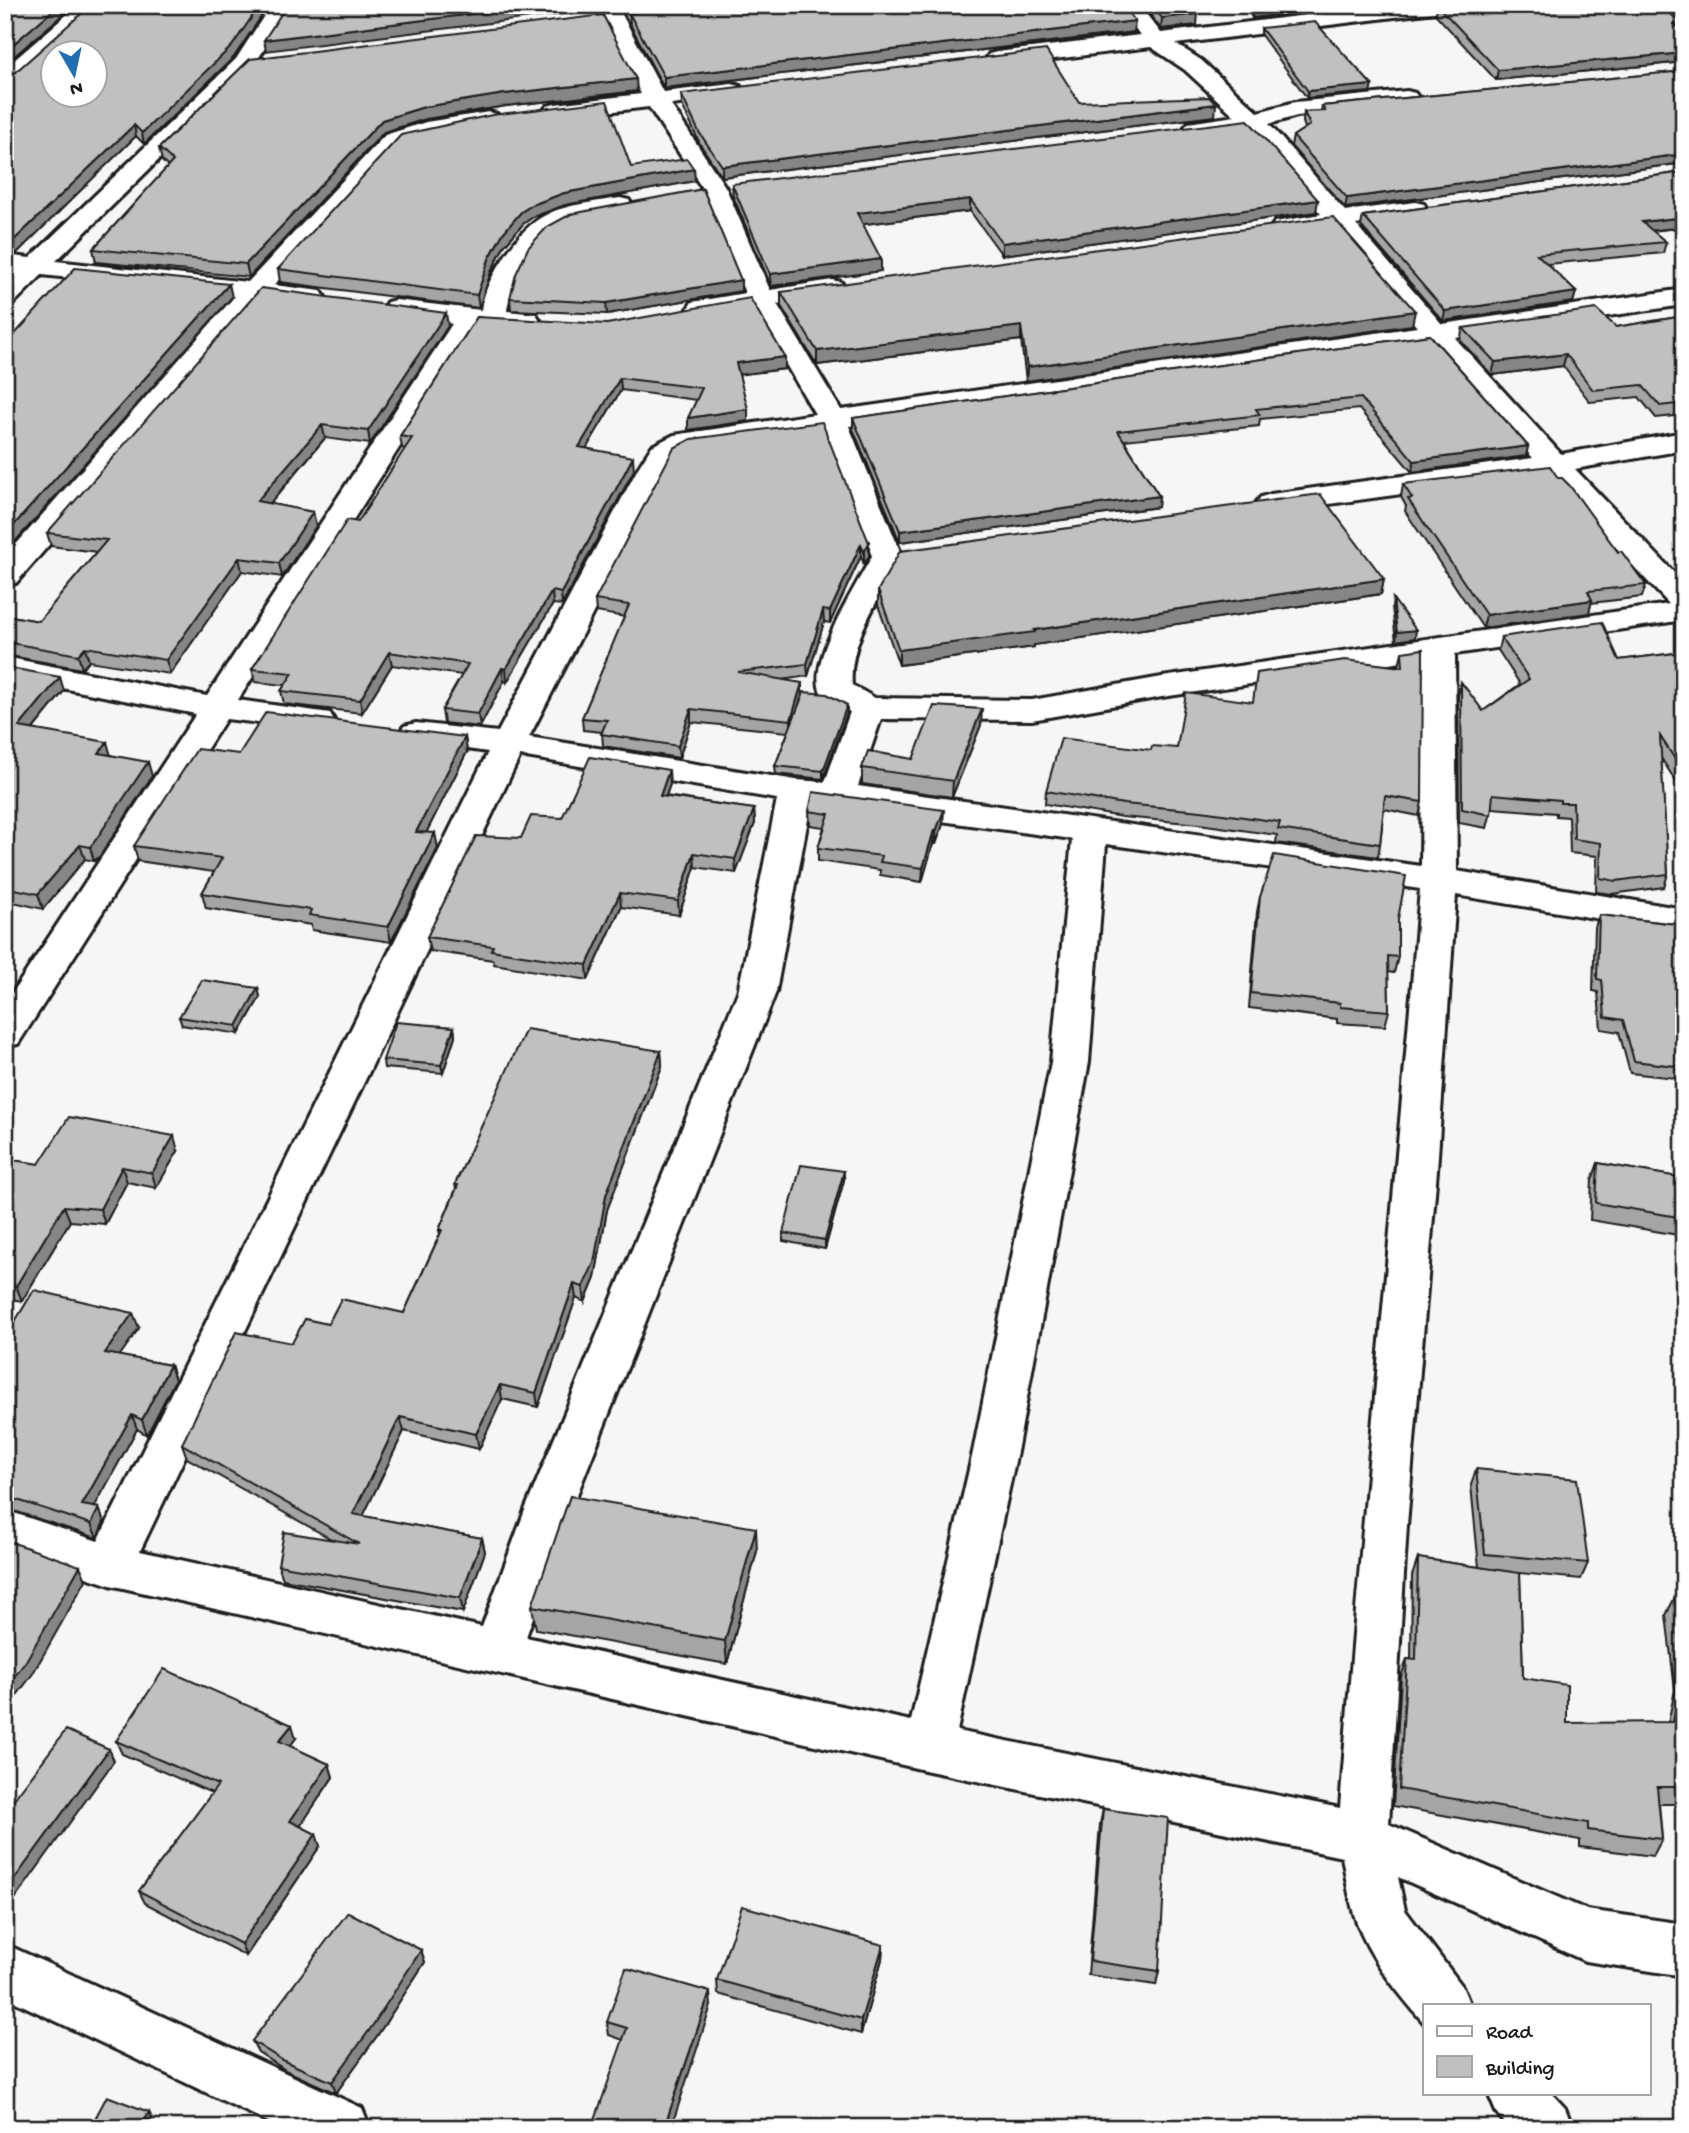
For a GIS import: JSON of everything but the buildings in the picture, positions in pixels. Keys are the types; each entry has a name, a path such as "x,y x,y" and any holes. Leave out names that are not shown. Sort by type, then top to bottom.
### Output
{"street":[{"path":"5,80 91,5"},
{"path":"5,297 244,63 282,5"},
{"path":"1128,5 1155,40 1193,65 1254,121 1436,333 1554,464 1684,601"},
{"path":"975,61 1443,5"},
{"path":"1664,5 1684,23"},
{"path":"601,13 639,13"},
{"path":"601,13 714,188 760,298 833,420 901,554 838,653 833,677 836,690 868,708 931,711 1032,710 1162,687 1684,611"},
{"path":"244,63 271,60"},
{"path":"533,113 753,88"},
{"path":"1171,131 1254,121 1295,109 1429,96"},
{"path":"5,576 256,289 393,140 426,129 506,116"},
{"path":"688,193 742,185"},
{"path":"5,1034 216,708 482,318 519,250 538,227 548,220 648,200"},
{"path":"1255,231 1435,206"},
{"path":"5,263 336,300"},
{"path":"683,311 856,285"},
{"path":"110,1565 509,744 662,452 684,441 1684,297"},
{"path":"376,305 482,318 557,322"},
{"path":"1241,507 1554,464 1684,442"},
{"path":"1439,647 1439,880 1417,1170 1384,1525 1363,1837 1381,1919 1442,2004"},
{"path":"5,667 216,708 349,724"},
{"path":"838,794 868,708"},
{"path":"389,729 509,744 796,791 838,794 1439,880 1684,921"},
{"path":"496,1651 548,1510 757,992 796,791"},
{"path":"929,1748 995,1452 1070,1062 1090,832"},
{"path":"5,1530 110,1565 929,1748 1363,1837 1584,1935 1684,1950"},
{"path":"5,1970 342,2128"},
{"path":"1516,2094 1545,2128"}]}
